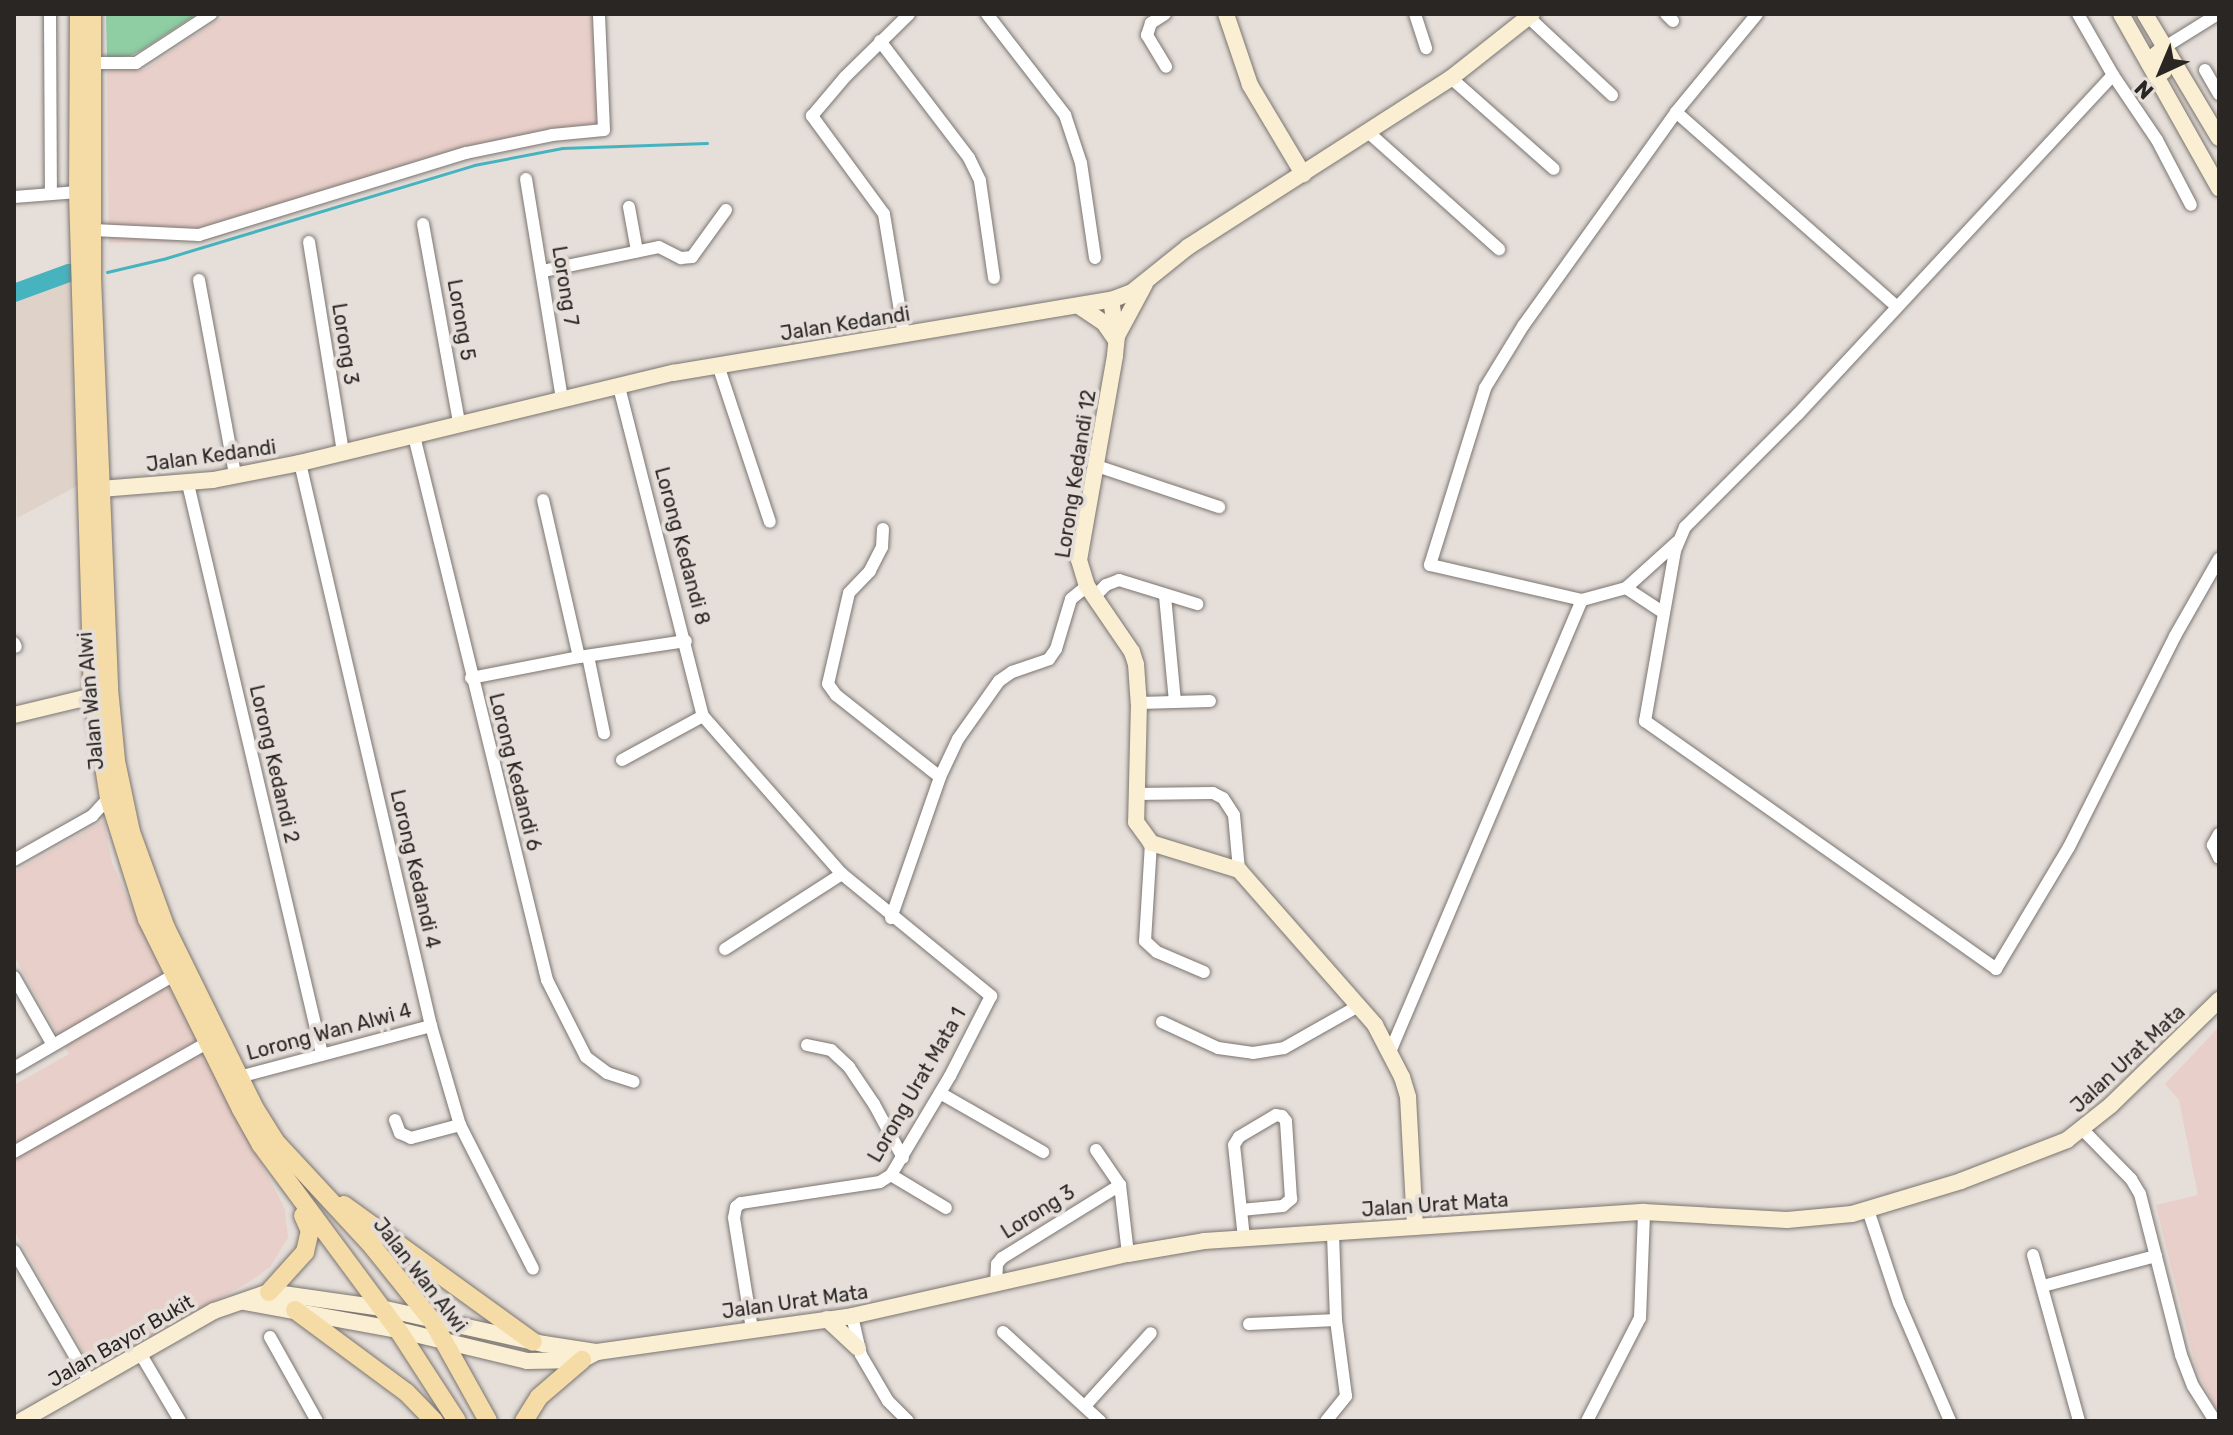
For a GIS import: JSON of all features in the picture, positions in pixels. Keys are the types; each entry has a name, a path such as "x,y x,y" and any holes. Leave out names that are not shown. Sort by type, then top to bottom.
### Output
{"main road":[{"name":"Jalan Wan Alwi","path":"79,14 78,192 86,272 95,489 112,729 129,821 166,928 239,1077 275,1141 328,1195 433,1322 488,1421"},
{"name":"Jalan Wan Alwi","path":"86,272 93,230 92,14"},
{"name":"Jalan Wan Alwi","path":"95,489 93,696 109,798 133,880 174,975 247,1121 284,1177 398,1330 457,1421"},
{"path":"269,1292 296,1265 309,1241 308,1224 284,1177"},
{"path":"328,1195 372,1223 533,1342"},
{"path":"295,1310 407,1393 434,1421"},
{"path":"524,1421 539,1397 589,1356"}],"street":[{"path":"50,14 51,194"},
{"path":"92,63 136,63 211,14"},
{"path":"93,230 199,235 466,153 573,132 604,130 599,14"},
{"path":"904,335 884,214 812,116 816,108 909,14"},
{"path":"987,14 1065,115 1081,163 1095,258"},
{"path":"1165,14 1151,23 1147,35 1166,67"},
{"path":"1226,14 1263,113 1303,174"},
{"path":"1415,14 1426,48"},
{"path":"1757,14 1676,112 1523,326 1485,388 1430,565 1582,600 1626,588 1679,541 1700,510 1798,414 2113,75"},
{"path":"2078,14 2113,75 2157,140 2191,205"},
{"path":"2121,14 2219,188"},
{"path":"2145,14 2219,138"},
{"path":"2218,14 2158,51 2158,59 2219,175"},
{"path":"1528,15 1612,95"},
{"name":"Jalan Kedandi","path":"95,489 188,484 300,463 459,422 718,365 1111,300 1146,282 1188,247 1451,78 1528,15"},
{"path":"880,41 969,158 980,181 994,278"},
{"path":"2205,70 2219,94"},
{"path":"1451,78 1554,169"},
{"path":"1676,112 1896,306"},
{"path":"1368,132 1499,249"},
{"name":"Lorong 7","path":"526,179 562,400"},
{"path":"14,197 78,192"},
{"path":"629,207 637,251"},
{"path":"543,271 664,248 681,258 692,257 726,210"},
{"name":"Lorong 5","path":"423,224 459,422"},
{"name":"Lorong 3","path":"309,242 343,452"},
{"path":"199,280 235,475"},
{"path":"1117,343 1146,282"},
{"name":"Lorong Kedandi 12","path":"891,918 940,777 958,739 989,692 1012,672 1049,659 1056,649 1071,599 1090,592 1079,560 1117,343 1111,300"},
{"path":"1079,306 1110,330 1117,343"},
{"path":"718,365 770,522"},
{"name":"Lorong Kedandi 8","path":"619,387 703,716"},
{"name":"Lorong Kedandi 6","path":"414,436 471,678 553,998 586,1057 607,1073 634,1082"},
{"name":"Lorong Kedandi 4","path":"300,463 431,1026 460,1125 533,1269"},
{"path":"1097,466 1219,507"},
{"name":"Lorong Kedandi 2","path":"188,484 322,1054"},
{"path":"543,500 604,733"},
{"path":"883,529 882,547 870,571 849,593 828,684 836,695 940,777"},
{"path":"1679,541 1645,721 1996,969 2069,847 2175,636 2219,559"},
{"path":"1197,604 1119,580 1090,592 1132,652 1139,703 1134,813 1139,830 1151,843 1239,870 1360,1005 1390,1052 1408,1097 1415,1227"},
{"path":"1626,588 1664,613"},
{"path":"1165,596 1175,701"},
{"path":"1390,1052 1521,735 1582,600"},
{"path":"471,678 583,656 686,641"},
{"path":"14,715 93,696"},
{"path":"1139,703 1210,701"},
{"path":"622,760 703,716"},
{"name":"Lorong Urat Mata 1","path":"703,716 842,874 891,918 991,996 940,1093 891,1175 880,1182 741,1203 736,1207 734,1218 752,1329"},
{"path":"1135,794 1213,793 1223,798 1234,815 1239,870"},
{"path":"14,860 92,816 109,798"},
{"path":"2219,834 2213,845 2219,858"},
{"path":"1151,843 1145,941 1157,952 1204,972"},
{"path":"725,949 842,874"},
{"path":"14,1068 174,975"},
{"path":"14,977 53,1045"},
{"name":"Jalan Urat Mata","path":"589,1356 852,1316 1128,1254 1244,1237 1644,1212 1797,1220 1868,1210 2062,1143 2083,1130 2219,1000"},
{"path":"1162,1022 1218,1048 1253,1053 1284,1048 1360,1005"},
{"name":"Lorong Wan Alwi 4","path":"239,1077 431,1026"},
{"path":"14,1152 207,1043"},
{"path":"807,1045 831,1050 849,1067 874,1104 903,1158"},
{"path":"940,1093 1043,1152"},
{"path":"1241,1210 1283,1206 1291,1199 1286,1121 1282,1116 1276,1115 1236,1141 1241,1210 1244,1237"},
{"path":"395,1120 400,1133 411,1138 460,1125"},
{"path":"2083,1130 2136,1187 2187,1371 2215,1421"},
{"path":"1096,1150 1120,1185 1128,1254"},
{"path":"891,1175 946,1208"},
{"name":"Lorong 3","path":"996,1284 997,1264 1002,1258 1120,1185"},
{"path":"1868,1210 1899,1303 1950,1421"},
{"path":"1587,1421 1640,1318 1644,1212"},
{"path":"1326,1421 1346,1396 1336,1320 1333,1233"},
{"path":"14,1251 90,1382"},
{"path":"2033,1255 2079,1421"},
{"path":"2043,1286 2156,1256"},
{"path":"269,1292 381,1308 589,1356"},
{"name":"Jalan Bayor Bukit","path":"21,1421 39,1417 90,1382 214,1311 269,1292"},
{"path":"244,1302 398,1330 527,1361 589,1356"},
{"path":"852,1316 858,1348 893,1416 908,1421"},
{"path":"827,1319 858,1348"},
{"path":"1249,1324 1336,1320"},
{"path":"1003,1332 1098,1420"},
{"path":"1085,1406 1151,1333"},
{"path":"270,1337 317,1421"},
{"path":"140,1353 180,1421"}],"shaded area":[{"path":"227,14 596,14 602,138 547,142 466,158 205,241 109,243 107,71 144,70"},
{"path":"68,282 77,486 17,518 14,301"},
{"path":"104,821 112,863 161,971 285,1209 288,1238 270,1267 249,1282 93,1369 14,1230 14,1085 69,1054 14,956 14,872"},
{"path":"2219,1027 2219,1415 2196,1368 2156,1205 2198,1195 2179,1100 2165,1084"}],"green space":[{"path":"106,14 197,14 130,56 107,58"}],"waterway":[{"path":"107,272 163,259 474,165 562,148 707,143"},
{"path":"14,293 69,273"}]}
